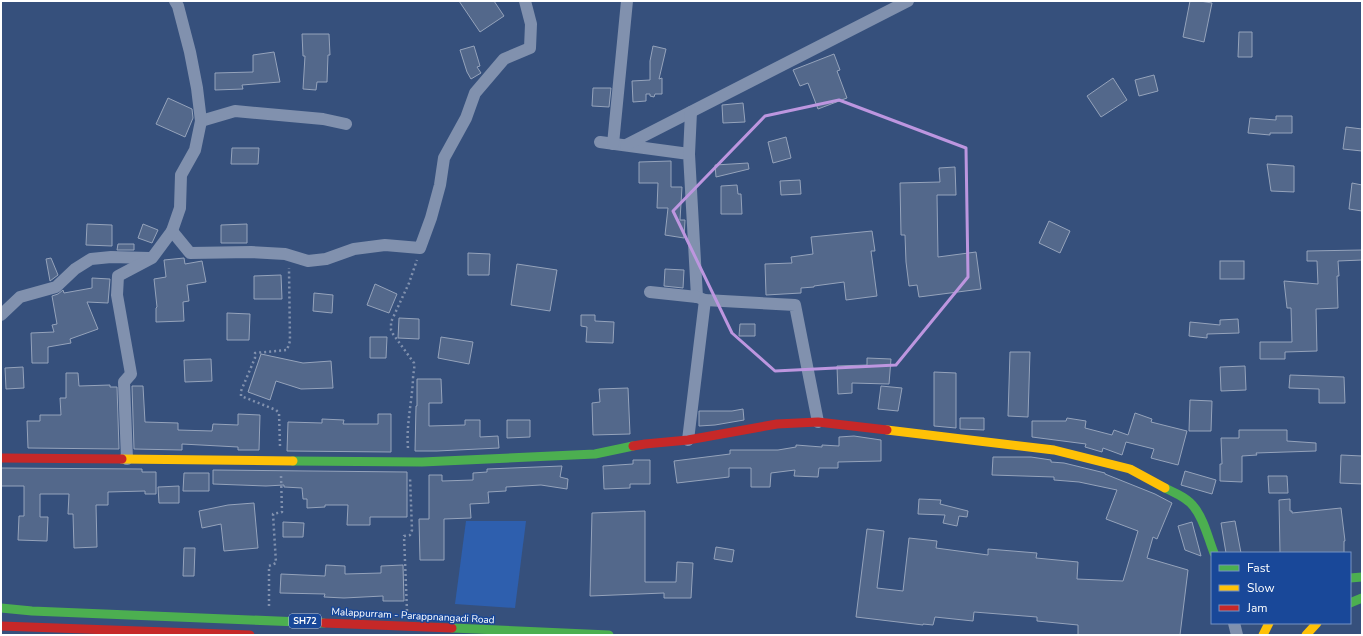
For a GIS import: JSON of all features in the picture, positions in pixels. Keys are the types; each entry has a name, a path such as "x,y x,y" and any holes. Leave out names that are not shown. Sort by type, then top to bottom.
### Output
{"main road":[{"path":"1,458 410,462 595,454 645,444 688,440 777,424 818,422 1054,450 1130,469 1184,498 1194,506 1201,518 1214,552"},
{"path":"1351,578 1362,577"},
{"path":"1351,603 1362,598"},
{"name":"Malappurram - Parappnangadi Road","path":"1,608 32,611 609,635"},
{"path":"1263,635 1268,624"},
{"path":"1306,635 1316,624"},
{"path":"1,626 250,635"}],"street":[{"path":"127,459 124,382 131,374 117,294 118,276 152,258 172,231 180,208 181,175 195,150 201,121 197,88 190,52 178,6 175,1"},
{"path":"172,231 190,253 251,252 288,255 308,261 326,259 354,249 386,245 420,248 431,218 440,185 444,158 466,118 475,93 504,59 530,48 531,24 525,1"},
{"path":"613,144 626,1"},
{"path":"626,146 908,1"},
{"path":"201,121 235,111 323,119 346,124"},
{"path":"688,440 701,299 689,154 691,112"},
{"path":"600,142 689,154"},
{"path":"1,315 20,297 56,287 75,269 91,259 112,257 152,258"},
{"path":"650,292 701,299 795,304 818,422"},
{"path":"1234,624 1237,635"}],"path":[{"path":"406,626 404,536 410,535 412,530 410,462 407,435 415,368 414,363 393,334 391,330 391,322 409,283 420,248"},
{"path":"269,620 269,566 276,562 273,514 282,512 279,413 276,410 241,396 241,391 255,358 255,353 287,350 290,341 288,255"}],"highlighted area":[{"path":"839,100 966,148 968,277 896,365 775,371 732,333 673,211 765,116"}],"shaded area":[{"path":"466,521 526,521 515,608 455,604"}],"building":[{"path":"459,1 494,1 504,16 480,32"},
{"path":"1190,1 1212,3 1204,42 1183,37"},
{"path":"1239,32 1252,32 1252,57 1238,57"},
{"path":"302,34 329,34 330,55 328,55 327,82 317,82 316,90 303,89 305,56 303,56"},
{"path":"474,46 480,66 477,67 481,73 471,79 467,72 460,50"},
{"path":"653,46 666,49 659,79 662,78 662,94 655,94 654,97 650,96 650,94 646,94 646,101 633,102 632,81 650,80 650,61"},
{"path":"274,52 280,82 242,85 243,89 215,90 215,73 253,72 253,55"},
{"path":"834,54 840,70 837,71 847,98 818,109 808,83 800,86 793,70"},
{"path":"1154,75 1158,91 1139,96 1135,80"},
{"path":"1113,78 1127,100 1101,117 1087,96"},
{"path":"593,88 611,88 609,107 592,106"},
{"path":"168,98 192,109 193,118 185,137 156,124"},
{"path":"743,103 745,122 723,123 722,105"},
{"path":"1276,116 1292,116 1292,133 1270,133 1270,135 1248,133 1250,118 1276,120"},
{"path":"1346,127 1362,129 1362,151 1343,149"},
{"path":"786,137 791,158 773,163 768,142"},
{"path":"232,148 259,148 258,164 231,164"},
{"path":"671,161 671,187 682,187 680,220 685,220 684,238 665,235 668,208 657,208 658,183 639,183 639,162"},
{"path":"748,163 749,169 716,177 715,165"},
{"path":"1267,164 1294,166 1294,192 1271,191"},
{"path":"955,167 956,195 937,195 938,257 976,252 981,289 919,297 917,285 909,286 905,235 901,235 900,183 940,182 939,168"},
{"path":"800,180 801,194 781,195 780,181"},
{"path":"1352,183 1362,185 1362,211 1349,209"},
{"path":"737,185 738,194 741,194 742,214 721,214 721,186"},
{"path":"1049,221 1070,231 1060,253 1039,243"},
{"path":"87,224 112,225 112,246 86,245"},
{"path":"143,224 158,230 152,243 138,238"},
{"path":"247,224 247,243 221,243 221,225"},
{"path":"872,231 875,251 871,251 877,296 846,300 844,282 801,288 801,293 766,295 765,264 792,263 791,257 813,254 811,237"},
{"path":"118,244 134,244 134,250 117,250"},
{"path":"1362,250 1362,260 1338,261 1338,308 1316,309 1317,351 1285,352 1285,359 1260,359 1260,342 1292,342 1291,308 1287,308 1284,281 1318,284 1317,261 1307,261 1307,251"},
{"path":"468,253 490,254 489,275 468,275"},
{"path":"51,258 58,275 50,281 46,259"},
{"path":"184,258 185,264 202,261 206,282 187,285 189,301 183,302 184,321 156,322 157,307 154,279 166,277 164,260"},
{"path":"1220,261 1244,261 1244,279 1220,279"},
{"path":"517,264 557,270 550,311 511,305"},
{"path":"665,269 684,270 683,288 664,286"},
{"path":"281,275 282,299 254,299 254,276"},
{"path":"92,278 110,279 108,303 87,302 98,329 70,339 71,343 48,347 48,363 32,363 31,333 54,332 52,325 57,324 52,296 63,290 64,293 92,288"},
{"path":"375,284 397,294 389,313 367,305"},
{"path":"314,293 333,295 332,313 313,311"},
{"path":"227,313 250,314 249,340 227,340"},
{"path":"581,315 595,315 595,321 614,322 613,343 586,342 587,327 581,326"},
{"path":"399,318 419,319 419,339 398,338"},
{"path":"1238,319 1239,333 1207,334 1207,338 1189,336 1190,322 1220,325 1220,320"},
{"path":"740,324 755,324 755,336 739,336"},
{"path":"370,337 387,337 386,358 370,358"},
{"path":"441,337 473,342 469,364 438,358"},
{"path":"1010,352 1030,352 1028,417 1008,416"},
{"path":"261,354 303,363 331,361 333,388 301,389 276,381 270,400 248,392"},
{"path":"867,358 891,359 889,384 852,383 852,393 838,394 837,366 867,365"},
{"path":"211,359 212,381 185,382 184,360"},
{"path":"1245,366 1246,390 1221,391 1220,367"},
{"path":"23,367 24,388 6,389 5,368"},
{"path":"934,372 956,373 956,428 934,426"},
{"path":"66,373 78,373 79,386 110,385 110,387 117,387 119,449 28,448 27,421 40,421 40,415 61,415 60,398 66,398"},
{"path":"1290,375 1344,377 1345,403 1319,403 1319,389 1289,388"},
{"path":"417,379 441,379 442,403 429,403 429,426 465,425 465,420 480,420 480,437 498,436 499,448 415,451"},
{"path":"132,386 143,386 145,422 178,423 178,430 212,431 213,424 238,425 238,414 260,415 259,450 238,450 238,447 182,444 182,450 134,449"},
{"path":"881,386 902,388 898,411 878,409"},
{"path":"628,388 630,434 593,435 592,403 600,402 599,389"},
{"path":"1190,400 1212,401 1211,431 1189,431"},
{"path":"743,409 744,420 699,426 699,411 732,411"},
{"path":"1135,413 1152,419 1151,422 1187,431 1178,465 1151,458 1154,449 1126,442 1122,455 1103,448 1102,452 1085,447 1086,444 1032,437 1032,421 1066,421 1067,418 1086,421 1085,428 1112,435 1114,430 1128,435"},
{"path":"378,414 391,414 391,452 287,451 288,422 322,423 322,419 344,420 343,424 378,424"},
{"path":"960,418 984,418 984,430 960,429"},
{"path":"507,420 530,420 530,437 507,438"},
{"path":"1239,430 1287,430 1287,441 1316,443 1316,451 1256,453 1257,455 1242,456 1242,482 1220,481 1220,464 1222,464 1221,438 1239,438"},
{"path":"854,436 881,440 881,461 838,462 838,468 819,468 818,477 794,476 795,470 771,473 770,487 751,487 751,468 729,468 729,477 677,483 674,461 730,454 730,450 778,450 796,447 796,445 822,447 822,445 839,446 839,437"},
{"path":"1341,455 1362,456 1362,484 1340,483"},
{"path":"993,457 1031,457 1051,460 1051,462 1064,463 1105,473 1155,494 1172,503 1157,539 1153,537 1147,558 1188,570 1180,635 1078,635 1078,625 1037,621 1037,617 974,612 973,621 935,617 933,625 856,617 867,529 884,531 877,588 903,591 909,538 937,541 936,548 988,555 988,549 1037,553 1036,558 1078,562 1077,579 1123,581 1138,531 1106,519 1117,490 1079,482 1054,480 1054,477 992,475"},
{"path":"633,460 650,460 650,484 630,484 630,488 604,489 603,466 633,464"},
{"path":"562,466 560,477 568,479 567,489 541,485 506,487 506,491 488,492 489,503 470,504 471,518 444,519 444,560 420,560 419,519 429,519 429,475 442,475 442,481 473,480 473,473 487,472 487,469"},
{"path":"1,468 142,469 142,472 156,472 156,494 145,494 145,491 108,492 108,505 96,505 97,547 74,548 73,514 68,514 69,494 40,494 40,517 48,517 47,541 18,540 19,516 24,516 24,486 1,486"},
{"path":"213,470 407,472 407,517 370,517 370,525 347,525 348,505 325,505 325,507 307,508 307,499 303,499 302,488 284,487 284,485 266,486 213,484"},
{"path":"1185,471 1216,480 1212,494 1181,485"},
{"path":"184,473 209,473 209,491 183,491"},
{"path":"1268,476 1287,476 1288,493 1269,493"},
{"path":"179,486 179,503 159,503 158,487"},
{"path":"919,499 941,500 940,504 968,511 967,517 959,516 957,526 943,523 945,515 918,514"},
{"path":"1290,499 1290,511 1292,511 1292,513 1341,508 1345,541 1344,552 1280,552 1279,500"},
{"path":"254,503 258,548 224,551 221,524 202,528 199,511 228,505"},
{"path":"645,511 645,582 676,582 677,562 693,563 691,598 664,598 664,593 590,596 592,513"},
{"path":"1235,521 1241,552 1226,552 1221,523"},
{"path":"283,522 304,523 303,537 283,537"},
{"path":"1192,522 1201,556 1185,550 1178,526"},
{"path":"716,547 734,550 732,562 714,559"},
{"path":"184,548 195,548 194,576 183,576"},
{"path":"326,565 345,566 345,574 381,573 381,566 403,565 404,601 383,601 383,596 344,598 324,597 325,594 280,593 281,574 325,576"}],"traffic: fast":[{"path":"293,461 422,462 595,454 633,446"},
{"path":"1165,488 1185,498 1194,507 1203,523 1214,552"},
{"path":"1351,578 1362,577"},
{"path":"1351,603 1362,598"},
{"path":"1,608 32,611 324,623"},
{"path":"452,628 609,635"}],"traffic: slow":[{"path":"887,430 1054,450 1130,469 1165,488"},
{"path":"122,459 293,461"},
{"path":"1263,635 1268,624"},
{"path":"1306,635 1316,624"}],"traffic: jam":[{"path":"633,446 688,440 777,424 818,422 887,430"},
{"path":"1,458 122,459"},
{"path":"324,623 452,628"},
{"path":"1,626 250,635"}]}
